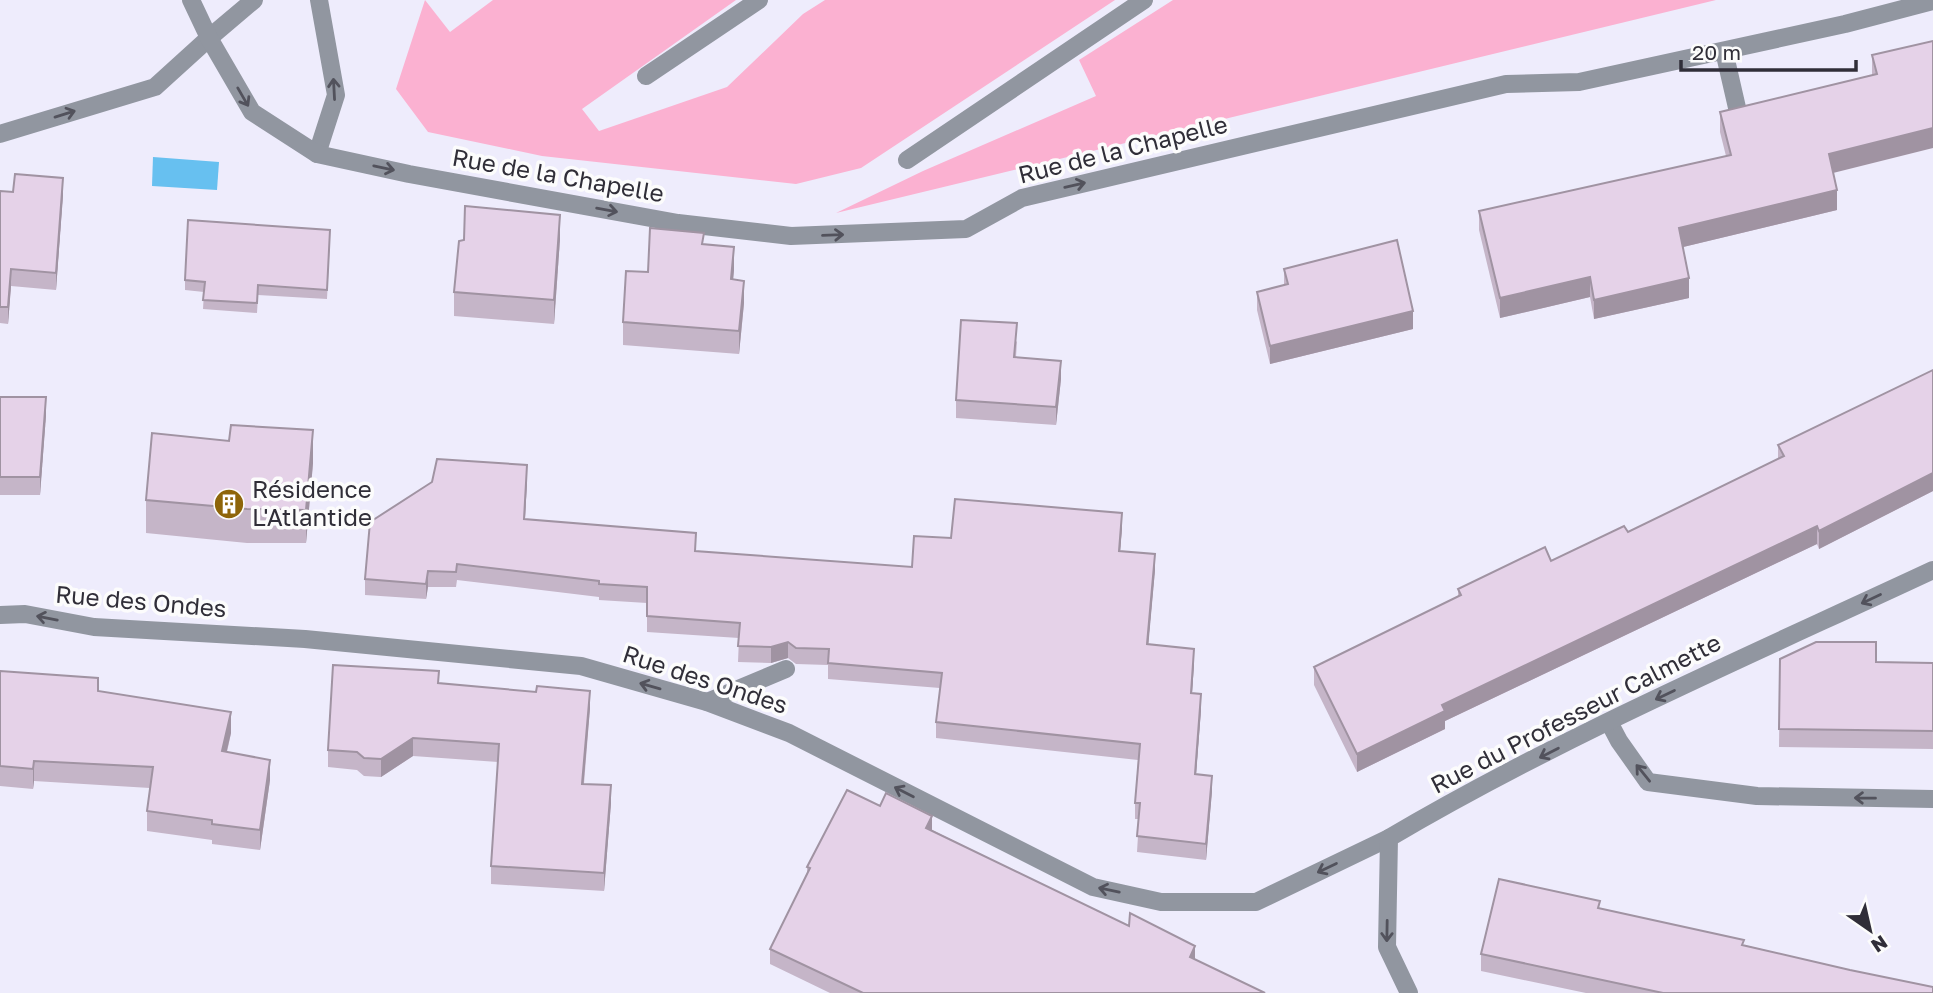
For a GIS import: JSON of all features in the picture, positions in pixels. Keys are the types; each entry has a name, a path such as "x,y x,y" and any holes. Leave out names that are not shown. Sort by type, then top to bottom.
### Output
{"street":[{"name":"Rue de la Chapelle","path":"191,0 209,38 252,112 317,154 409,174 678,223 791,236 966,229 1022,198 1506,84 1579,82 1845,24 1933,1"},
{"path":"0,134 155,87 254,0"},
{"path":"317,154 336,94 319,0"},
{"path":"646,76 759,0"},
{"path":"907,160 1144,0"},
{"path":"1724,51 1738,112"},
{"name":"Rue du Professeur Calmette","path":"1389,838 1609,722 1933,570"},
{"name":"Rue des Ondes","path":"0,615 25,614 94,627 305,639 581,666 707,702 789,733 1093,887 1161,902 1256,902 1389,838"},
{"path":"707,702 786,669"},
{"path":"1609,722 1648,782 1758,796 1933,799"},
{"path":"1389,838 1387,947 1409,993"}],"shaded area":[{"path":"425,0 450,32 493,0 736,0 582,109 599,131 727,87 803,14 825,0 1115,0 861,168 796,184 542,156 428,132 396,89"},
{"path":"1173,0 1716,0 836,213 923,171 1096,96 1079,60"}],"water":[{"path":"153,157 219,162 217,190 152,186"}],"building":[{"path":"1933,41 1933,128 1829,154 1837,190 1679,228 1689,278 1594,300 1590,277 1500,298 1479,211 1731,155 1720,112 1877,74 1872,55"},
{"path":"15,174 63,178 56,273 11,269 8,307 0,307 0,191 13,192"},
{"path":"465,206 560,215 554,300 454,292 459,241 464,240"},
{"path":"188,220 330,230 327,290 258,285 257,303 203,300 205,282 185,280"},
{"path":"650,228 704,233 702,244 734,247 731,279 744,281 739,331 623,322 626,271 648,272"},
{"path":"1397,240 1413,311 1270,346 1257,292 1288,284 1284,269"},
{"path":"961,320 1017,323 1014,357 1061,361 1056,407 956,400"},
{"path":"1933,370 1933,473 1819,531 1817,526 1442,705 1445,711 1357,754 1314,667 1461,595 1458,589 1545,547 1551,561 1624,526 1628,532 1784,456 1778,445"},
{"path":"0,397 46,397 40,477 0,477"},
{"path":"231,425 313,430 306,510 247,509 146,500 152,433 229,441"},
{"path":"437,459 527,465 524,519 696,533 695,551 912,567 914,536 951,538 955,499 1122,513 1119,551 1155,554 1147,644 1194,649 1191,693 1201,694 1195,774 1212,776 1206,844 1137,836 1140,803 1135,803 1140,744 936,722 942,673 828,663 829,649 796,648 788,642 771,647 738,646 740,623 647,616 647,587 599,584 599,581 457,564 456,572 428,571 426,584 365,579 370,522 432,482"},
{"path":"1816,642 1876,642 1876,662 1933,663 1933,731 1779,729 1780,659"},
{"path":"333,665 439,671 438,683 536,692 537,686 590,691 582,784 611,785 604,873 491,866 499,744 413,738 381,759 364,758 357,752 328,750"},
{"path":"0,671 98,678 98,691 231,712 222,751 270,760 260,830 147,811 153,767 34,761 33,769 0,766"},
{"path":"847,790 880,806 886,793 932,816 926,828 1129,926 1130,913 1195,946 1190,957 1265,993 863,993 770,949 810,868 807,867"},
{"path":"1499,879 1600,901 1598,908 1744,940 1742,945 1933,987 1933,993 1663,993 1481,954"}],"place":[{"name":"Résidence L'Atlantide","path":"229,504"}]}
